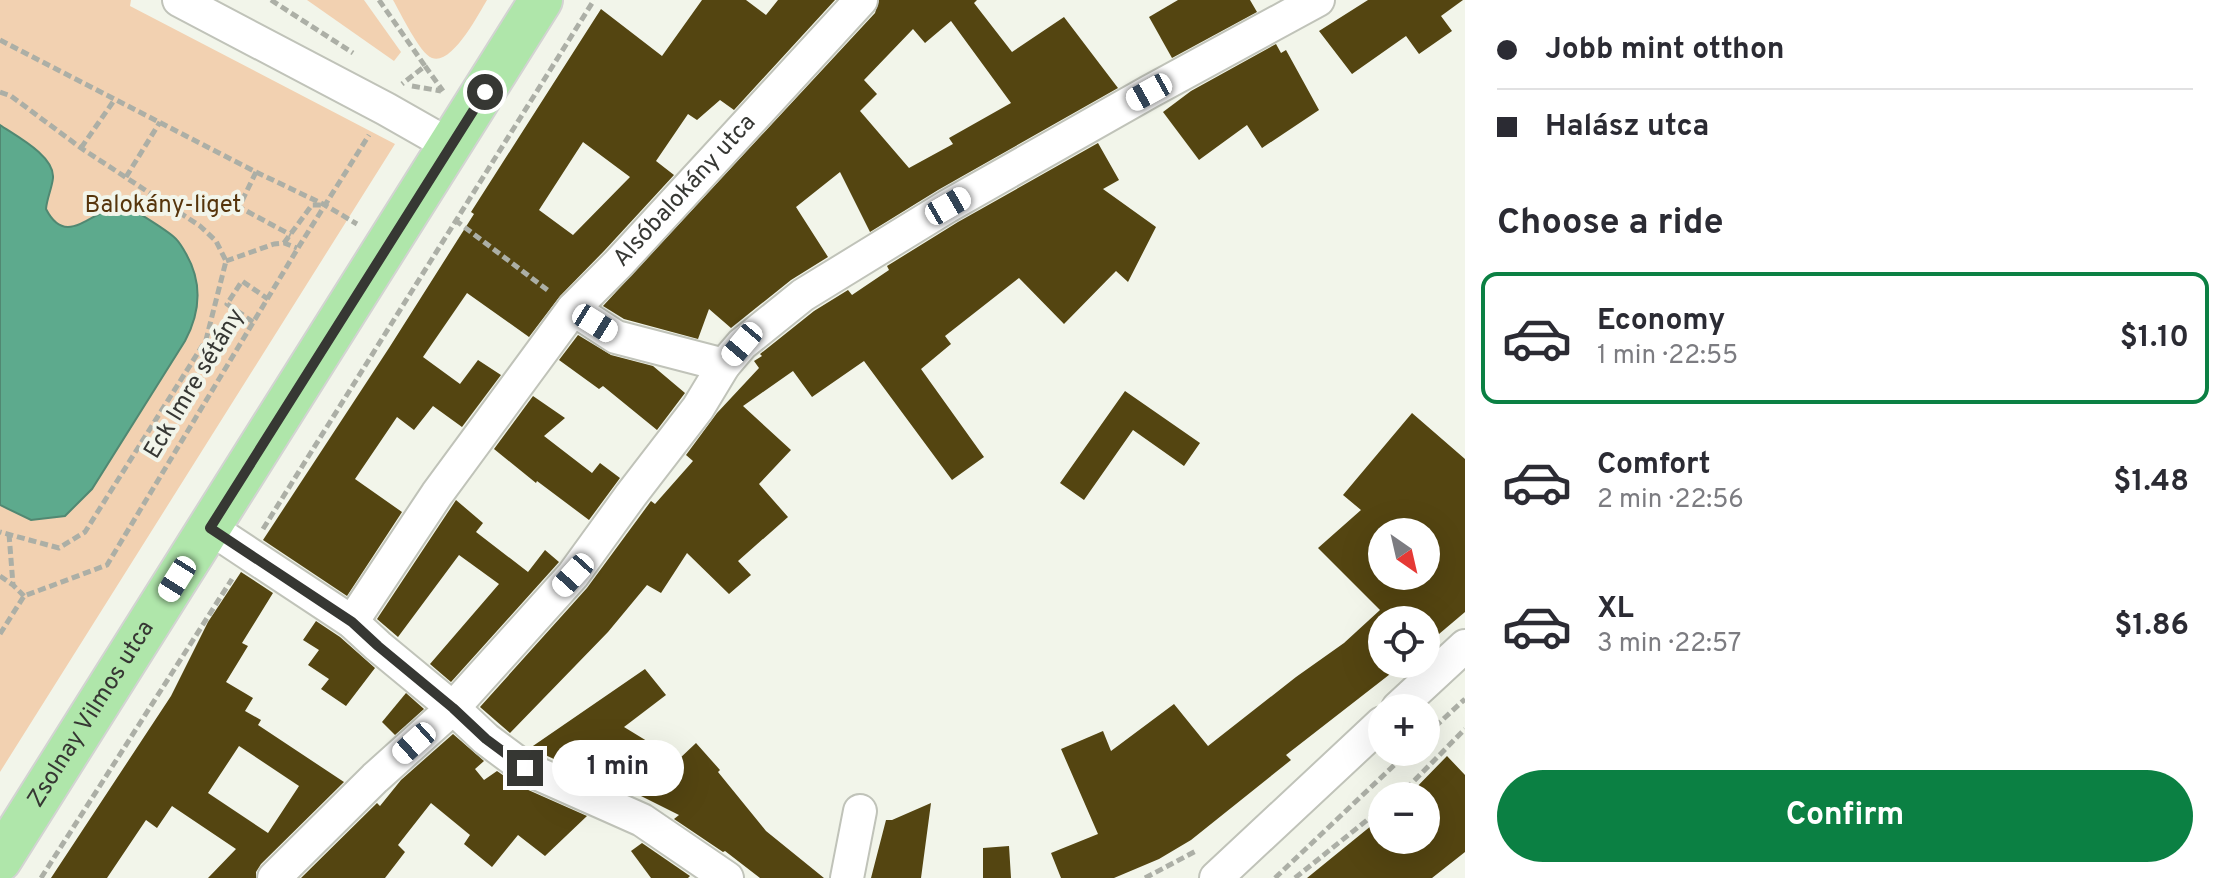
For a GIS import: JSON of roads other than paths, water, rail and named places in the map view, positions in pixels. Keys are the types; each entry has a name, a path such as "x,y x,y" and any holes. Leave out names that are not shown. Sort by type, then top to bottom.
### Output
{"main road":[{"name":"Zsolnay Vilmos utca","path":"0,860 541,0"}],"street":[{"path":"179,0 394,97 451,146"},
{"name":"Alsóbalokány utca","path":"352,622 437,494 573,309 861,0"},
{"path":"274,878 375,778 453,708 573,575 742,344 816,287 948,206 1318,0"},
{"path":"573,309 616,337 724,365"},
{"path":"210,528 352,622 486,739 525,768 642,820 727,878"},
{"path":"1413,694 1465,646"},
{"path":"1225,875 1368,737"},
{"path":"847,878 860,811"}],"park label":[{"name":"Balokány-liget","path":"163,206"}]}
